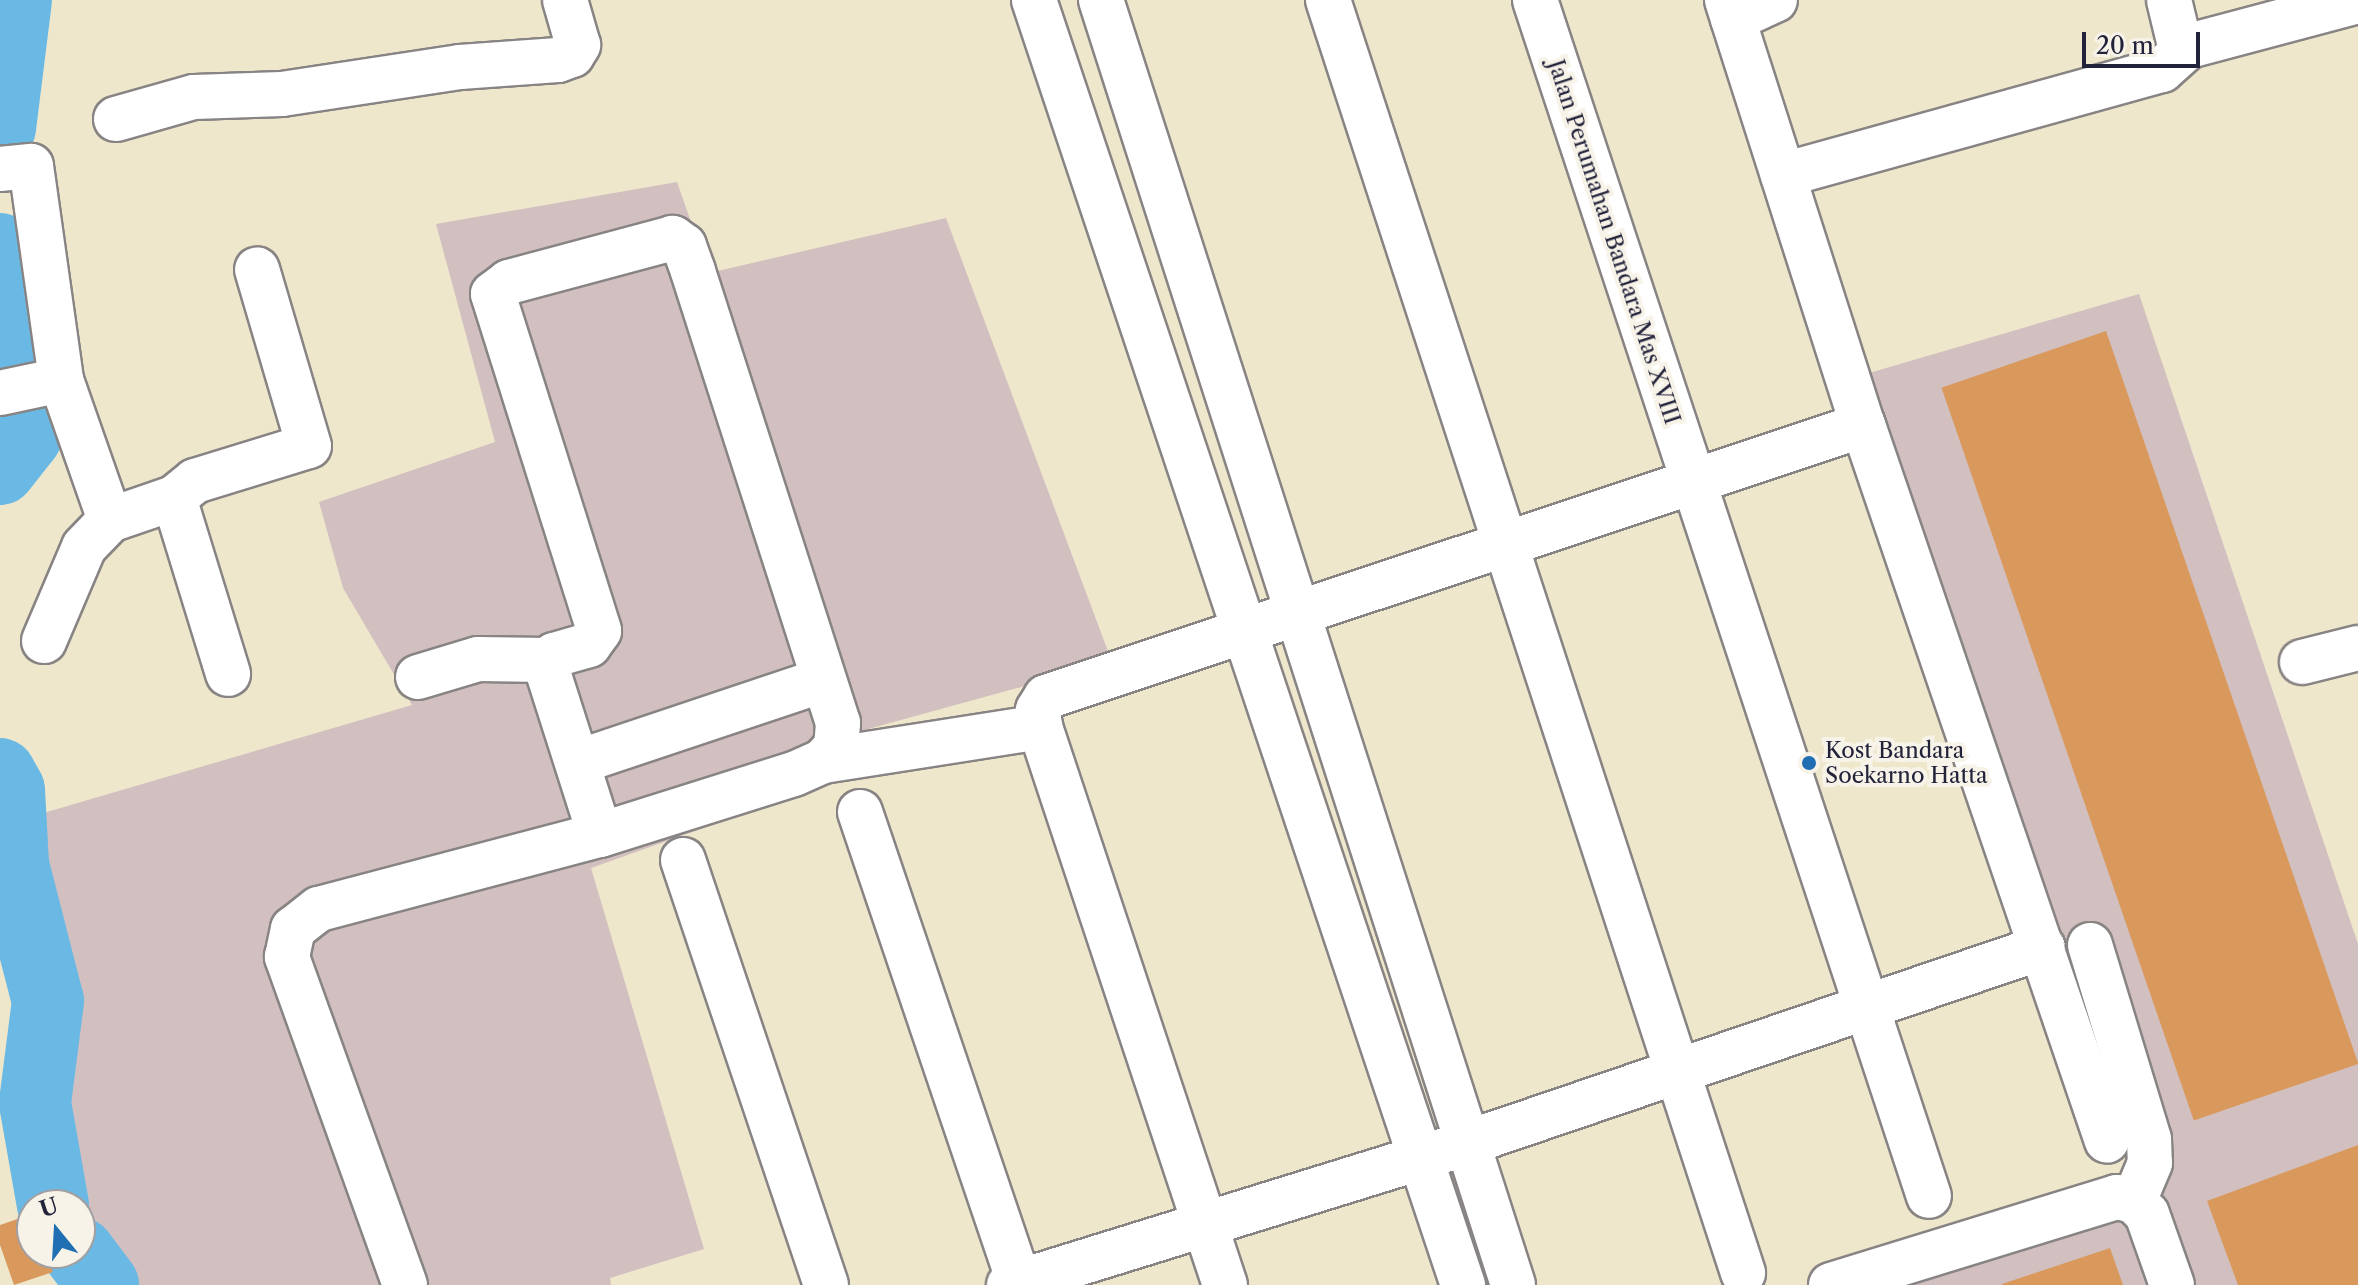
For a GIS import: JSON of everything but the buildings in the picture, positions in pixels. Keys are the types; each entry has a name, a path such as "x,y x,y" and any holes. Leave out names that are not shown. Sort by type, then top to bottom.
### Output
{"street":[{"path":"116,119 194,97 282,94 460,67 558,60 572,55 578,45 565,0"},
{"path":"1034,0 1424,1156 1463,1285"},
{"path":"1101,0 1513,1285"},
{"path":"1328,0 1681,1073 1743,1273"},
{"name":"Jalan Perumahan Bandara Mas XVIII","path":"1535,0 1929,1196"},
{"path":"1775,0 1730,9 1863,425 2107,1141"},
{"path":"2169,0 2181,50"},
{"path":"1783,175 2162,70 2181,50 2358,1"},
{"path":"12,168 31,166 28,387 110,520"},
{"path":"418,677 478,659 547,660 589,645 599,631 493,294 509,282 673,238 684,246 693,271 838,723 836,747 823,761"},
{"path":"44,641 84,547 110,520 174,498 195,481 309,446 257,269"},
{"path":"1225,1285 1040,727 1038,710 1046,697 1508,547 1863,425"},
{"path":"174,498 228,674"},
{"path":"2302,662 2358,648"},
{"path":"547,660 600,835"},
{"path":"578,762 823,680"},
{"path":"405,1285 287,957 293,929 319,909 600,835 823,761 1040,727"},
{"path":"860,812 1014,1283 1467,1143 1681,1073 2043,947"},
{"path":"683,860 826,1285"},
{"path":"2090,945 2149,1139 2150,1163 2134,1201"},
{"path":"1831,1285 2111,1198 2134,1201 2147,1214 2172,1285"}],"shaded area":[{"path":"677,182 709,273 946,218 1112,662 850,734 858,773 591,868 704,1249 610,1278 611,1285 109,1285 96,1265 96,1189 61,1189 64,980 23,819 412,705 343,588 319,502 495,442 436,224"},
{"path":"2139,294 2358,944 2358,1285 1878,1285 2136,1189 1852,378"}],"waterway":[{"path":"0,128 16,0"},
{"path":"0,249 26,404 26,436 0,469"},
{"path":"0,774 9,790 13,865 48,1001 35,1103 50,1189"},
{"path":"91,1269 103,1285"}],"place":[{"name":"Kost Bandara Soekarno Hatta","path":"1809,763"}]}
